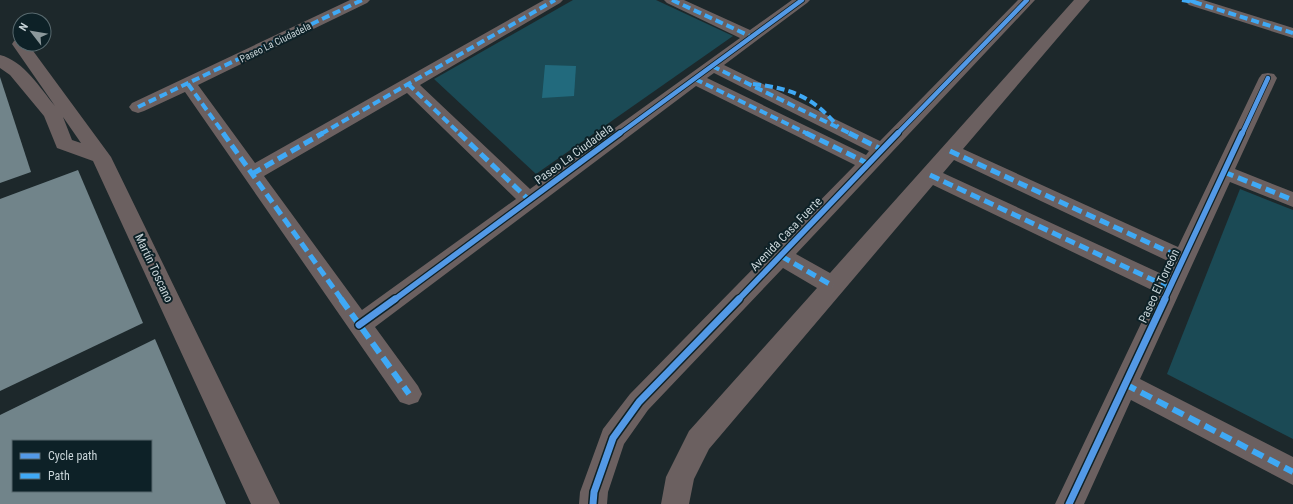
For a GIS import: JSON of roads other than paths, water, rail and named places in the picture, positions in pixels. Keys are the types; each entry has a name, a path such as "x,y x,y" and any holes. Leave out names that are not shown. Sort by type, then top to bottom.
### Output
{"street":[{"name":"Paseo La Ciudadela","path":"138,107 362,0"},
{"path":"252,174 555,0"},
{"path":"672,0 752,37"},
{"name":"Paseo La Ciudadela","path":"359,325 802,0"},
{"name":"Avenida Casa Fuerte","path":"592,504 594,492 613,438 639,402 1028,0"},
{"path":"675,504 680,477 699,440 1082,0"},
{"path":"1188,1 1293,33"},
{"name":"Martín Toscano","path":"26,52 101,158 266,504"},
{"path":"0,60 16,71 53,115 64,144 101,158"},
{"path":"712,66 839,128 876,157"},
{"name":"Paseo El Torreón","path":"1069,504 1268,78"},
{"path":"695,79 876,157"},
{"path":"188,84 409,394"},
{"name":"Paseo La Ciudadela","path":"408,84 529,200"},
{"path":"950,151 1184,259"},
{"path":"1224,172 1293,200"},
{"path":"930,175 1170,288"},
{"path":"781,256 833,286"},
{"path":"1125,384 1293,472"}]}
